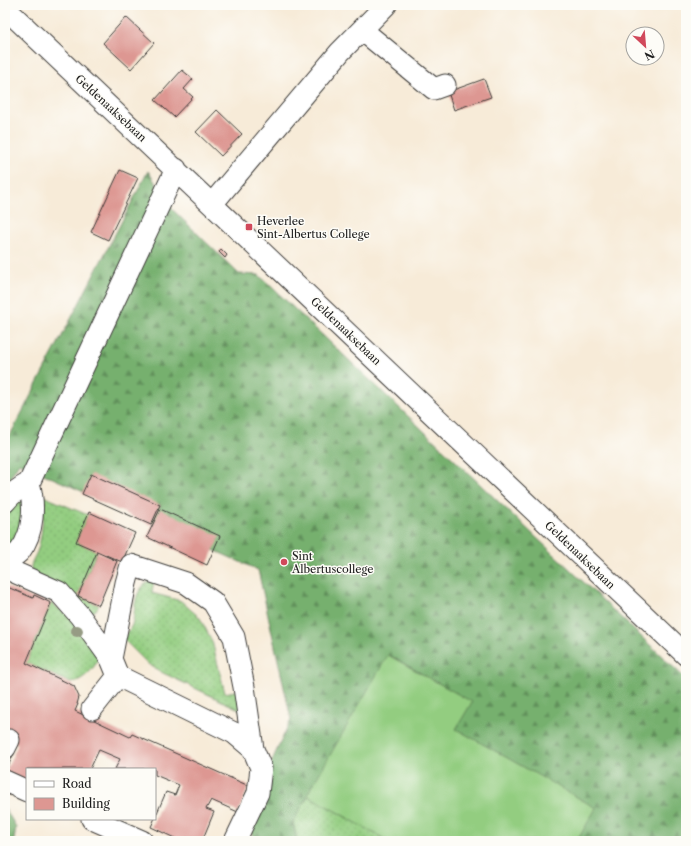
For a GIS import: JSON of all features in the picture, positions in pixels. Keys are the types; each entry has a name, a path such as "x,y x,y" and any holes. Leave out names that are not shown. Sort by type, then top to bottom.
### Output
{"street":[{"path":"212,204 340,52 386,5"},
{"name":"Geldenaaksebaan","path":"5,8 686,655"},
{"path":"362,30 434,89 445,85"},
{"path":"5,563 20,551 28,537 33,507 33,494 30,484 169,180 176,169"},
{"path":"5,502 10,494 20,487 30,484"},
{"path":"92,709 114,668 126,583 131,565 186,583 213,602 234,637 244,686 253,749 261,768 258,793 234,841"},
{"path":"5,568 59,592 80,616 114,668 234,733 253,749"},
{"path":"5,781 26,791"},
{"path":"94,820 142,841"}],"green space":[{"name":"Sint Albertuscollege","path":"148,171 172,209 239,274 259,275 686,679 686,841 577,841 595,808 456,729 471,702 389,655 293,822 297,841 255,841 245,820 291,719 258,570 19,463 5,486 5,445"},
{"path":"18,496 26,503 17,540 5,549 5,510"},
{"path":"43,496 88,515 76,542 97,551 78,596 99,605 93,612 88,611 31,570 31,564 38,549 41,536"},
{"path":"149,581 154,581 152,593 181,601 200,618 212,641 225,693 239,690 243,711 163,673 148,664 123,639 132,625 139,591"},
{"path":"51,603 75,620 96,650 98,661 90,672 84,677 71,683 26,663"},
{"path":"388,655 472,702 456,729 596,808 577,841 388,841 307,795"},
{"path":"307,795 388,841 297,841 293,822"},
{"path":"5,808 16,827 14,841 5,841"}],"building":[{"path":"126,17 154,43 131,69 103,43"},
{"path":"182,70 193,79 184,89 193,97 174,117 155,100"},
{"path":"484,79 491,97 454,110 448,92"},
{"path":"217,110 242,134 221,156 196,132"},
{"path":"120,170 138,178 108,240 91,232"},
{"path":"221,249 227,255 225,258 219,252"},
{"path":"91,474 160,505 151,525 82,494"},
{"path":"160,509 220,536 207,565 147,537"},
{"path":"89,512 135,533 122,562 76,542"},
{"path":"97,552 117,561 99,605 78,596"},
{"path":"5,586 33,598 34,595 51,603 26,663 74,686 79,697 75,711 130,737 132,734 249,786 238,812 211,800 206,809 214,812 202,841 181,841 151,827 154,820 156,820 156,815 166,792 175,795 179,785 156,775 156,768 116,768 120,759 99,750 90,768 26,768 26,787 5,773 18,744 5,738 5,631 8,623 5,622"}],"place":[{"name":"Heverlee Sint-Albertus College","path":"249,227"},
{"name":"Sint Albertuscollege","path":"284,562"}]}
